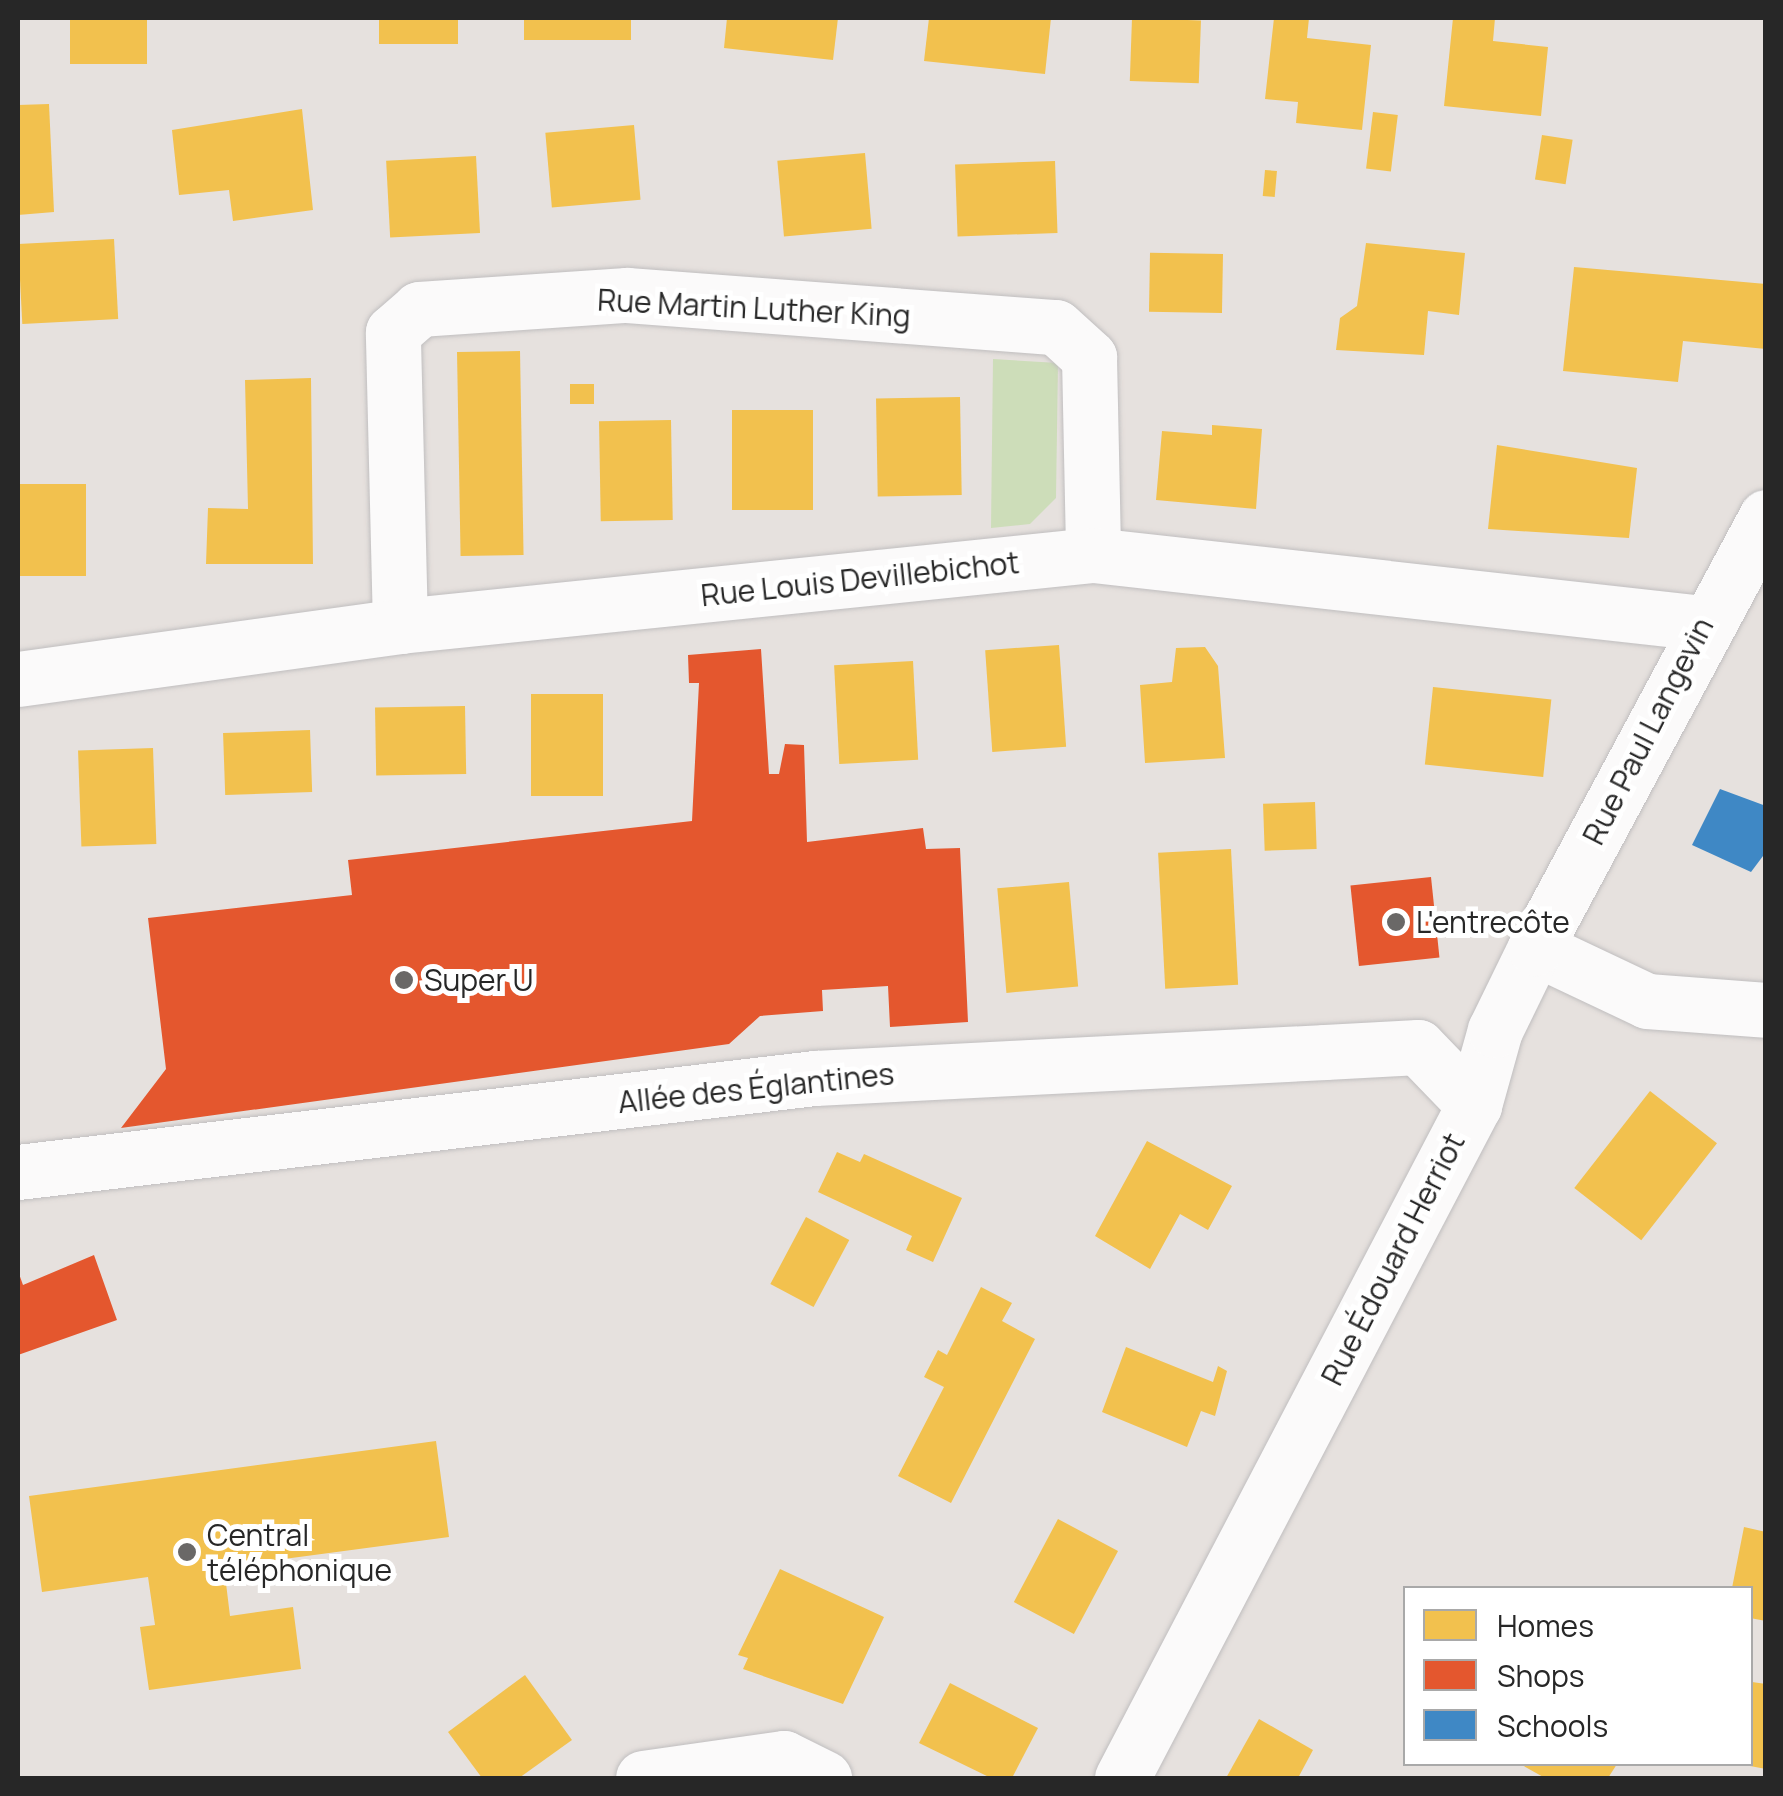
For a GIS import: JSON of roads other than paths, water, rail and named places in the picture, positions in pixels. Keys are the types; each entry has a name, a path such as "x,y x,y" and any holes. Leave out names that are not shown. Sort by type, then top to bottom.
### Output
{"street":[{"name":"Rue Martin Luther King","path":"400,626 393,332 419,309 627,295 1056,327 1089,357 1093,555"},
{"name":"Rue Paul Langevin","path":"1535,948 1703,623 1766,517"},
{"name":"Rue Louis Devillebichot","path":"18,679 400,626 1093,555 1703,623"},
{"path":"1535,948 1647,1000 1766,1010"},
{"name":"Rue Édouard Herriot","path":"1122,1778 1474,1105 1494,1030 1535,948"},
{"name":"Allée des Églantines","path":"18,1172 815,1078 1343,1051 1418,1048 1474,1105"},
{"path":"642,1778 784,1758 824,1778"}],"place":[{"name":"L'entrecôte","path":"1396,922"},
{"name":"Super U","path":"404,980"},
{"name":"Central téléphonique","path":"187,1552"}]}
